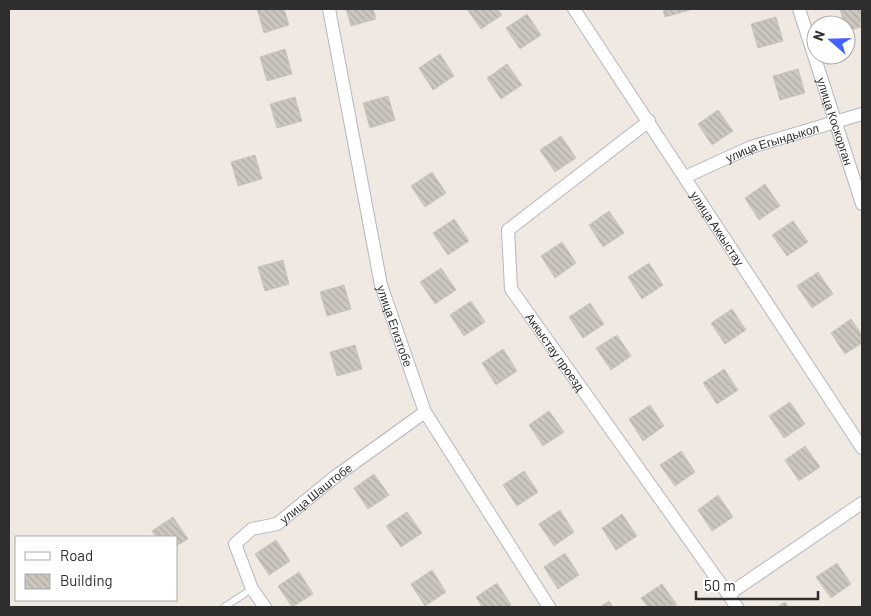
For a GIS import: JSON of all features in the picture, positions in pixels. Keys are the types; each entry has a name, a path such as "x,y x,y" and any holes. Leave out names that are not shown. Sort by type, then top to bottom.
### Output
{"street":[{"name":"улица Егизтобе","path":"330,9 380,285 425,412 549,607"},
{"name":"улица Аккыстау","path":"574,9 862,448"},
{"name":"улица Коскорган","path":"800,9 862,204"},
{"name":"улица Егындыкол","path":"685,177 750,147 862,114"},
{"name":"Аккыстау проезд","path":"649,121 508,230 511,289 738,607"},
{"name":"улица Шаштобе","path":"265,607 252,589 235,544 252,529 277,524 336,476 425,412"},
{"path":"729,594 862,503"}],"lane":[{"path":"224,607 252,589"}],"building":[{"path":"257,9 284,9 289,25 264,33"},
{"path":"346,9 373,9 376,19 351,26"},
{"path":"467,9 497,9 502,15 481,29"},
{"path":"663,9 690,9 690,10 665,17"},
{"path":"840,9 862,9 862,27 856,28 856,15 842,15"},
{"path":"527,14 541,35 520,49 506,28"},
{"path":"776,17 783,41 758,48 751,24"},
{"path":"285,49 292,74 267,81 260,57"},
{"path":"440,54 454,76 433,90 419,68"},
{"path":"507,64 522,85 501,99 487,78"},
{"path":"798,69 805,93 780,100 773,76"},
{"path":"388,96 395,120 370,128 363,103"},
{"path":"295,97 302,121 277,128 270,104"},
{"path":"718,110 733,131 712,145 698,124"},
{"path":"561,136 576,158 555,172 540,150"},
{"path":"255,155 262,179 238,186 231,162"},
{"path":"432,172 446,193 425,207 411,186"},
{"path":"765,184 780,206 759,220 745,198"},
{"path":"609,211 624,233 603,247 589,225"},
{"path":"454,219 469,241 448,255 433,233"},
{"path":"793,221 808,242 787,256 772,235"},
{"path":"562,242 576,263 555,278 541,256"},
{"path":"283,260 289,284 265,291 258,267"},
{"path":"649,263 663,285 642,299 628,277"},
{"path":"441,268 456,290 435,304 420,282"},
{"path":"818,272 833,294 812,308 797,286"},
{"path":"344,285 351,309 327,316 320,292"},
{"path":"471,301 485,322 464,336 450,315"},
{"path":"590,303 604,324 583,338 569,317"},
{"path":"732,309 746,330 725,344 711,323"},
{"path":"851,319 862,335 862,343 845,354 831,333"},
{"path":"617,335 631,356 611,370 596,348"},
{"path":"355,345 362,369 337,376 330,352"},
{"path":"503,349 517,371 496,385 482,363"},
{"path":"724,369 738,390 717,404 703,383"},
{"path":"790,402 805,424 784,438 769,416"},
{"path":"650,405 664,426 643,441 629,419"},
{"path":"549,411 564,432 543,446 529,425"},
{"path":"805,446 820,467 799,481 785,460"},
{"path":"681,451 695,472 675,486 660,465"},
{"path":"524,471 538,492 517,506 503,485"},
{"path":"374,474 389,495 368,509 354,488"},
{"path":"718,495 733,517 712,531 698,510"},
{"path":"560,510 574,532 554,546 539,524"},
{"path":"407,512 422,533 401,547 386,526"},
{"path":"622,514 637,536 616,550 602,528"},
{"path":"173,517 188,539 178,545 178,536 155,536 152,531"},
{"path":"276,540 290,561 269,575 255,554"},
{"path":"565,553 579,575 558,589 544,567"},
{"path":"837,563 851,584 831,598 816,577"},
{"path":"432,570 446,592 425,606 411,584"},
{"path":"299,572 313,594 292,607 278,586"},
{"path":"497,583 511,605 508,607 482,607 476,597"},
{"path":"662,584 677,605 648,607 641,598"},
{"path":"609,601 613,607 600,607"},
{"path":"785,602 788,607 777,607"}]}
